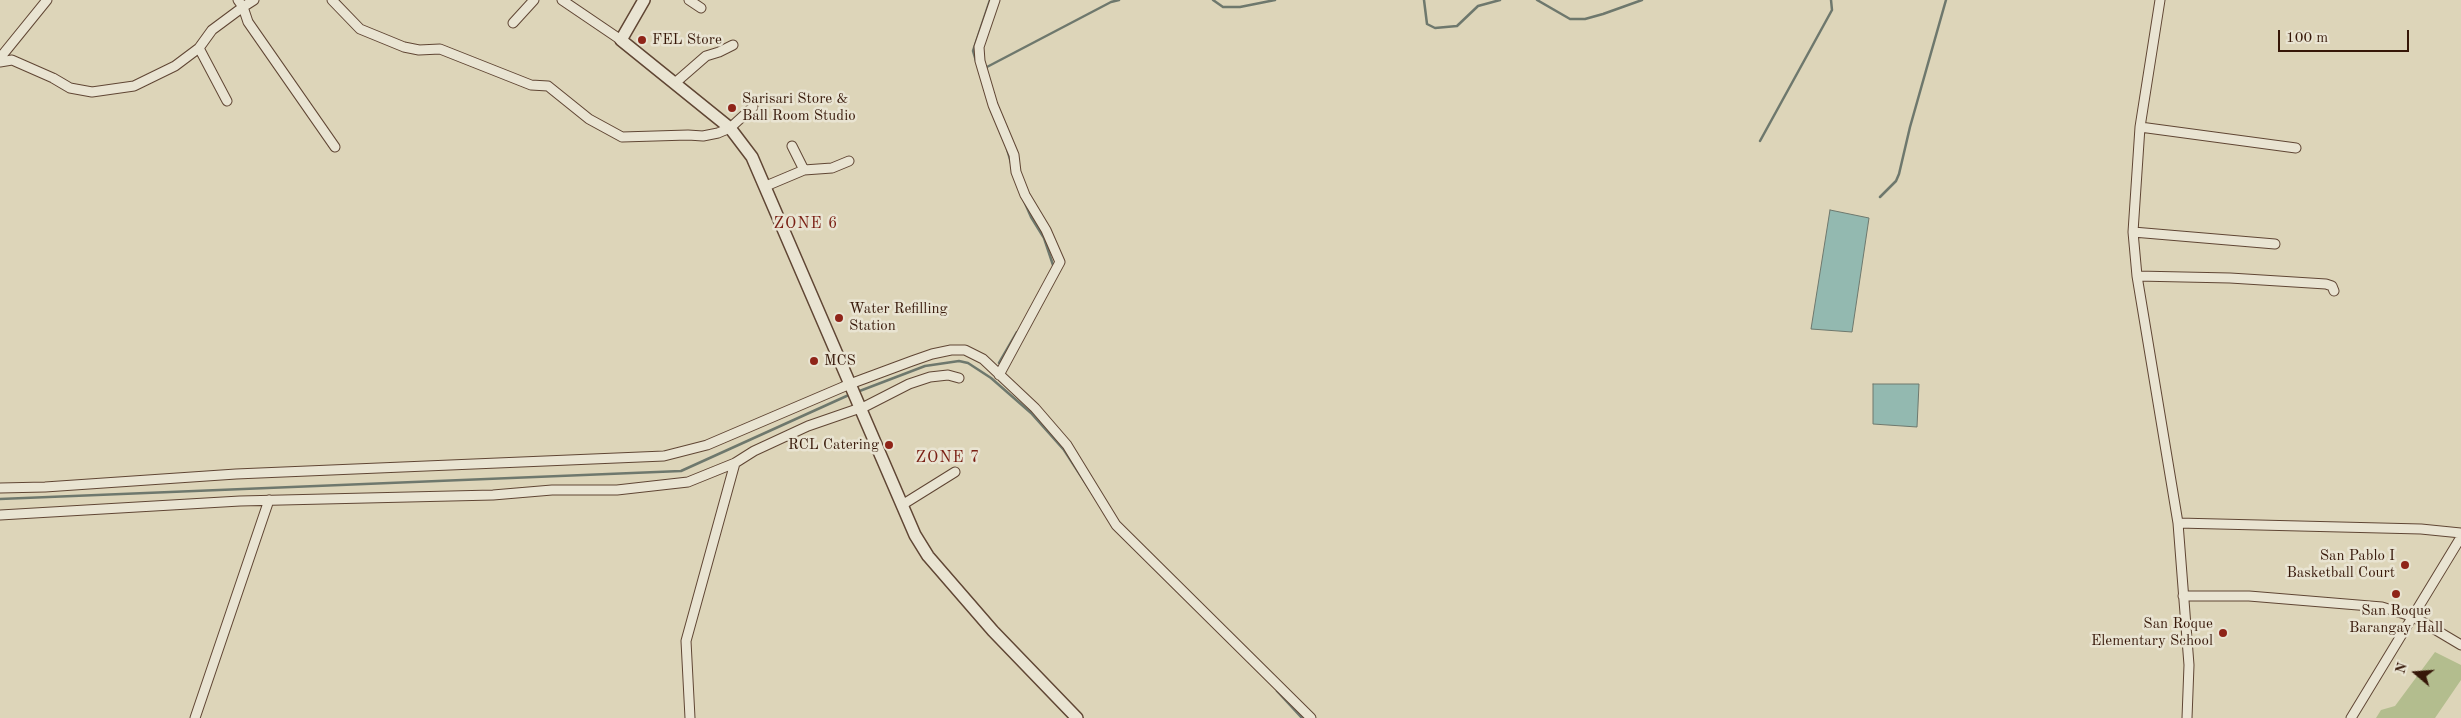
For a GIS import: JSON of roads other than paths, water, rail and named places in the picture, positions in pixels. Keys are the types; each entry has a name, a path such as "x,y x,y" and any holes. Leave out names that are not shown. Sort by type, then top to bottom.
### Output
{"street":[{"path":"0,58 47,0"},
{"path":"0,62 12,60 70,88 92,92 134,86 175,66 199,48 212,30 241,4 254,0"},
{"path":"332,0 360,29 404,47 419,50 440,49 531,85 548,86 589,119 622,137 703,136 718,133 730,128 753,107"},
{"path":"513,23 534,0"},
{"path":"562,0 621,40 730,128 752,157 915,535 928,556 993,630 1077,718"},
{"path":"621,40 644,0"},
{"path":"689,0 701,8"},
{"path":"995,0 979,47 980,61 993,104 1014,155 1019,180 1060,262 1000,375"},
{"path":"2160,0 2140,126 2133,232 2136,276 2178,523 2189,665 2187,718"},
{"path":"241,4 248,22 335,147"},
{"path":"675,83 706,56 719,52 733,44"},
{"path":"199,48 227,101"},
{"path":"2140,126 2296,148"},
{"path":"792,146 804,170"},
{"path":"766,186 804,170 832,168 849,161"},
{"path":"2133,232 2275,244"},
{"path":"2136,276 2230,278 2326,284 2332,286 2334,291"},
{"path":"0,515 269,500 492,495 552,490 617,490 688,482 735,463 754,451 808,426 854,395 932,354 952,350 975,353 1035,408 1067,445 1116,525 1311,718"},
{"path":"0,488 45,488 236,474 664,456 707,445 854,395 909,384 930,377 948,375 959,378"},
{"path":"690,718 686,641 735,463"},
{"path":"902,505 955,472"},
{"path":"195,718 269,500"},
{"path":"2178,523 2421,529 2461,533"},
{"path":"2351,718 2414,617 2461,536"},
{"path":"2183,596 2249,596 2382,607 2414,617 2461,645"}],"water":[{"path":"1830,210 1869,218 1852,332 1811,329"},
{"path":"1873,384 1919,384 1917,427 1873,424"}],"waterway":[{"path":"976,61 973,51 990,0"},
{"path":"985,68 1111,2 1119,0"},
{"path":"1213,0 1223,7 1240,7 1275,0"},
{"path":"1424,0 1427,24 1435,28 1457,26 1478,6 1500,0"},
{"path":"1537,0 1570,19 1585,19 1642,0"},
{"path":"1760,141 1832,10 1831,0"},
{"path":"1880,197 1896,181 1899,174 1910,127 1946,0"},
{"path":"1007,149 1011,163"},
{"path":"1018,187 1031,217 1044,238 1053,265"},
{"path":"999,363 1017,332"},
{"path":"857,392 925,366 959,361 968,363 991,378 1031,413 1064,450 1090,490"},
{"path":"0,499 681,471 851,394"},
{"path":"1277,691 1302,718"}],"place":[{"name":"FEL Store","path":"642,40"},
{"name":"Sarisari Store & Ball Room Studio","path":"732,108"},
{"name":"Water Refilling Station","path":"839,318"},
{"name":"MCS","path":"814,361"},
{"name":"RCL Catering","path":"889,445"},
{"name":"San Pablo I Basketball Court","path":"2405,565"},
{"name":"San Roque Barangay Hall","path":"2396,594"},
{"name":"San Roque Elementary School","path":"2223,633"}],"district":[{"name":"ZONE 6","path":"806,224"},
{"name":"ZONE 7","path":"948,458"}]}
